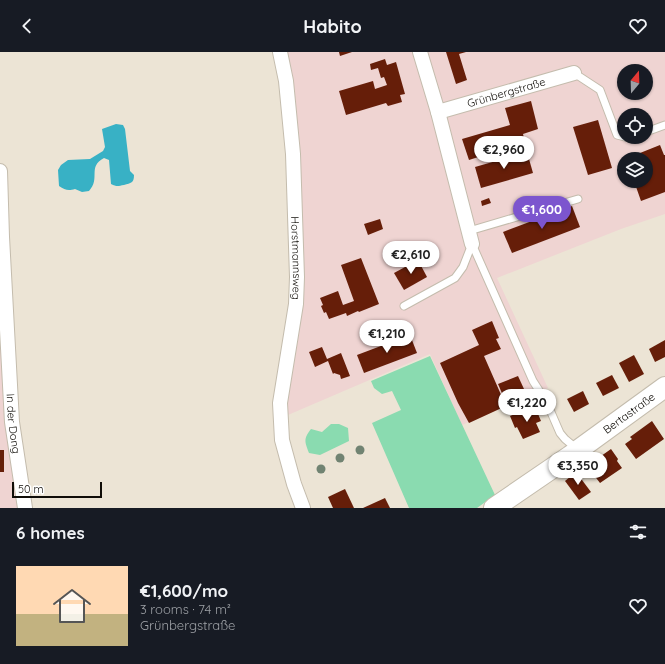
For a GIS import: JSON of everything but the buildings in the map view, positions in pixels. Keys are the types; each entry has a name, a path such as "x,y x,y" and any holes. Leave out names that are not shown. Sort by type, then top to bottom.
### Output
{"street":[{"name":"Horstmannsweg","path":"280,52 286,81 293,154 297,277 296,304 280,403 282,440 294,484 303,508"},
{"path":"420,52 438,112 471,238"},
{"name":"Grünbergstraße","path":"438,112 574,73"},
{"name":"In der Dong","path":"0,171 12,422 26,508"},
{"name":"Bertastraße","path":"494,508 579,450 665,387"}],"lane":[{"path":"574,73 600,90 617,135"},
{"path":"653,129 665,125"},
{"path":"471,238 578,199"},
{"path":"404,306 455,278 463,267 471,238"},
{"path":"471,238 533,381 547,403 560,433 579,450"}],"shaded area":[{"path":"280,52 665,52 665,214 621,229 497,278 548,388 462,425 430,354 281,418 297,277"},
{"path":"0,269 17,508 0,508"}],"green space":[{"path":"430,356 495,495 477,508 409,508 372,423 401,410 392,391 382,394 374,388 371,381"},
{"path":"331,424 339,424 348,428 349,441 320,455 309,453 306,446 306,438 311,429 322,432"}],"water":[{"path":"116,124 123,125 125,129 130,171 134,175 133,181 129,184 119,186 111,184 109,160 104,158 96,165 94,182 89,191 82,192 75,189 67,190 59,186 58,170 61,165 68,160 90,159 103,151 105,147 102,129"}]}
